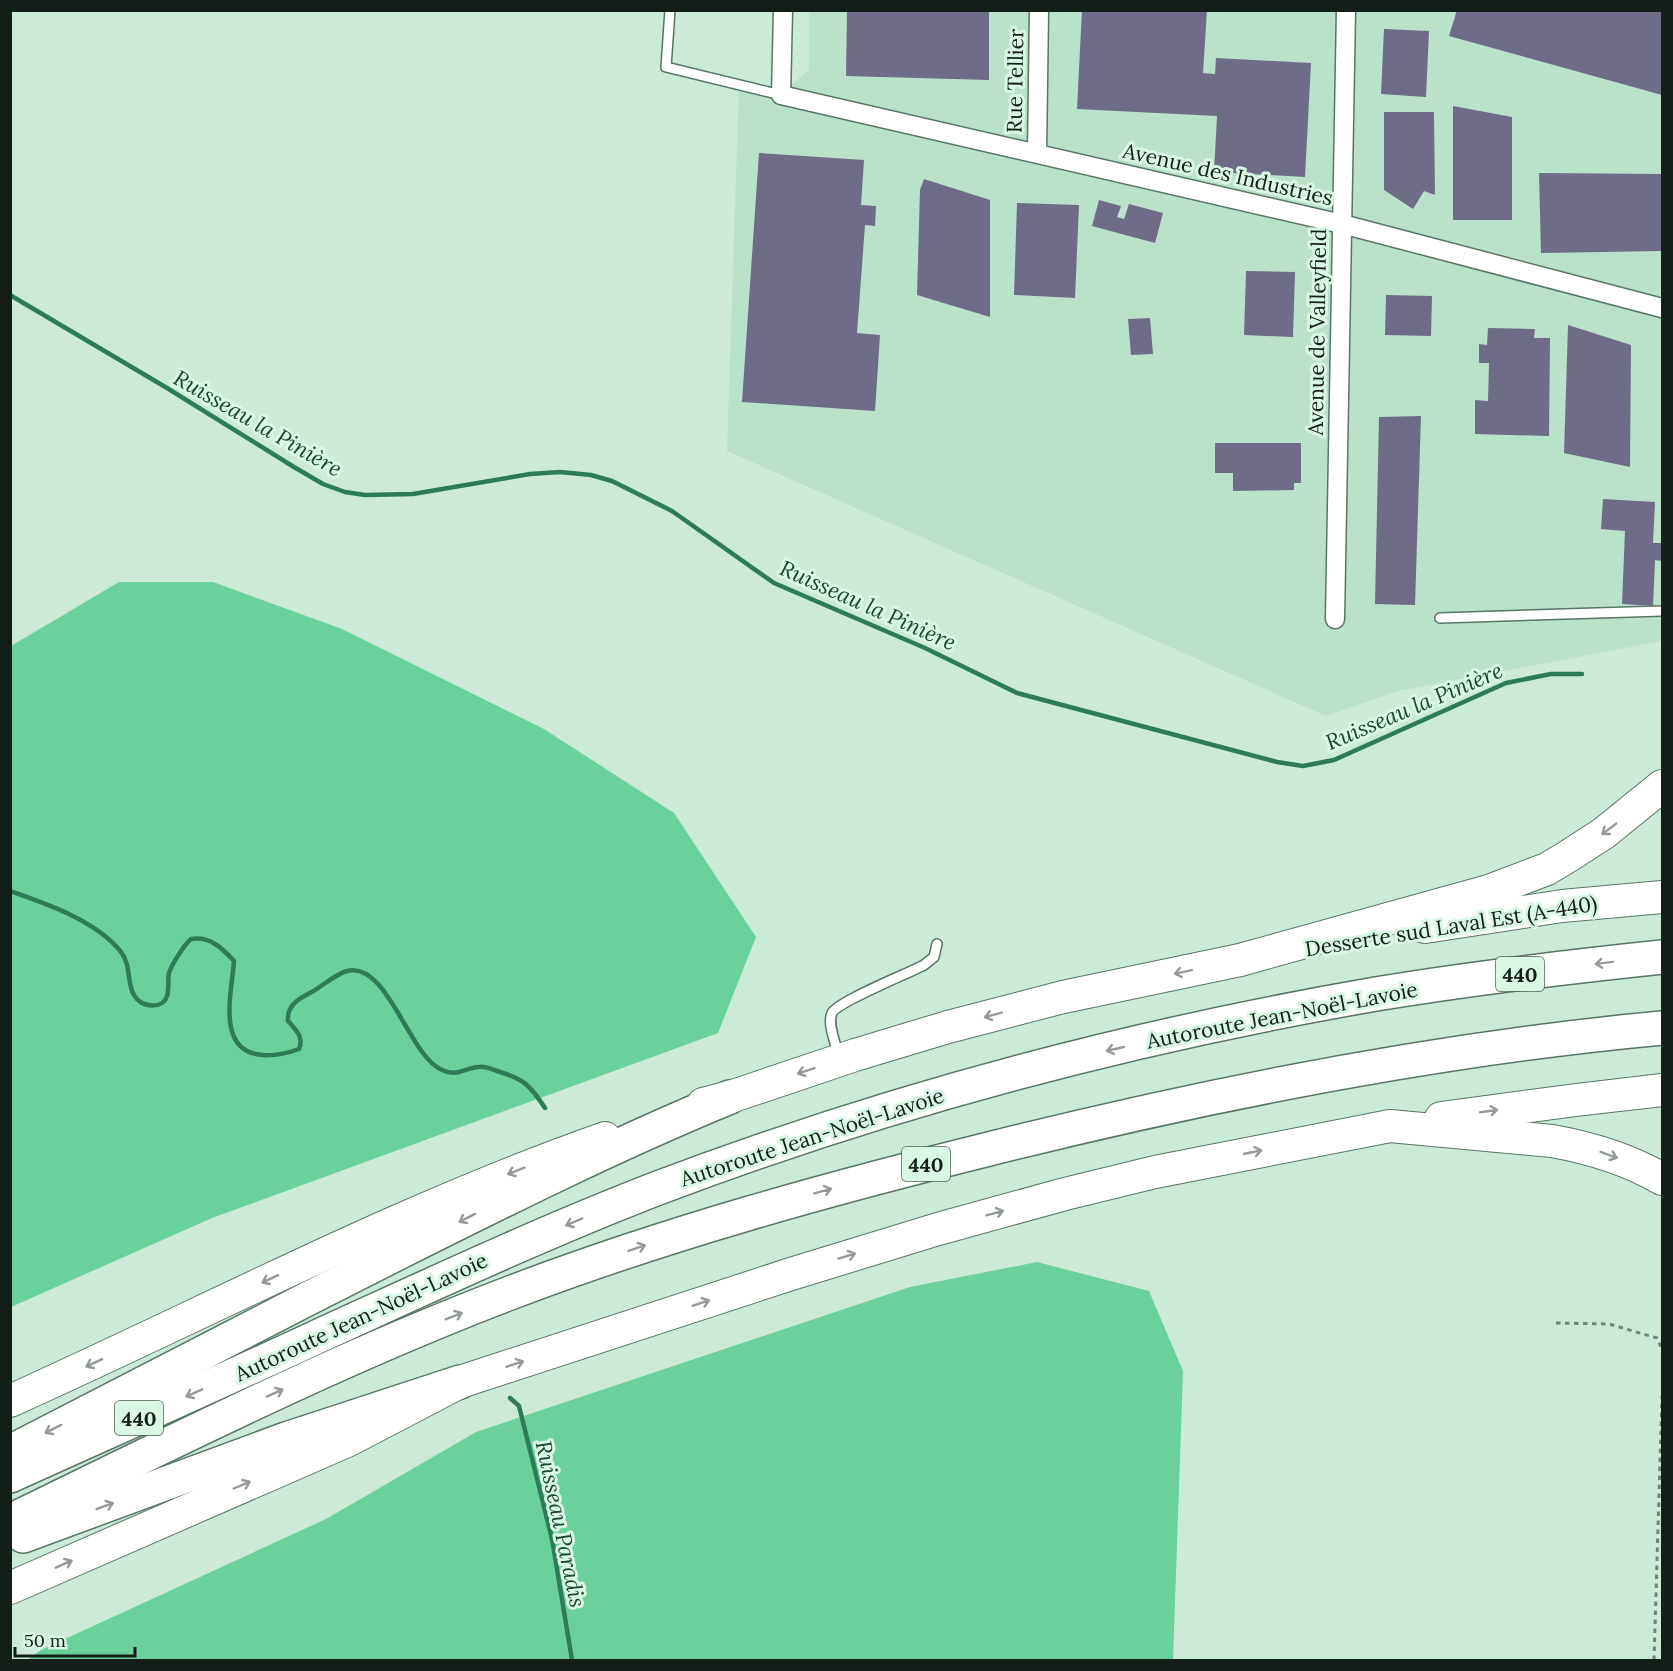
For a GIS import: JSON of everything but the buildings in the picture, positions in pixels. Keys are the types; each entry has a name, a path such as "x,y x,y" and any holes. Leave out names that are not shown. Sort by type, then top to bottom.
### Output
{"highway":[{"path":"10,1401 271,1279 468,1190 537,1162 675,1113 948,1027 1063,997 1240,960 1438,906 1530,876 1547,869 1584,847 1662,786"},
{"name":"Desserte sud Laval Est (A-440)","path":"1240,960 1504,915 1587,903 1662,897"},
{"name":"Autoroute Jean-Noël-Lavoie","path":"10,1476 582,1218 724,1164 863,1117 1084,1057 1253,1018 1426,986 1662,957"},
{"name":"Autoroute Jean-Noël-Lavoie","path":"10,1521 222,1418 414,1332 508,1293 746,1213 853,1183 1024,1140 1212,1097 1418,1059 1527,1043 1662,1028"},
{"path":"10,1540 286,1439 791,1274 991,1214 1155,1172 1390,1126 1555,1102 1662,1090"},
{"path":"10,1452 473,1215 623,1142 730,1097"},
{"path":"1390,1126 1571,1144 1619,1158 1662,1179"},
{"path":"10,1588 349,1440 460,1382"}],"street":[{"path":"781,94 783,10"},
{"name":"Rue Tellier","path":"1036,153 1039,10"},
{"name":"Avenue de Valleyfield","path":"1335,619 1346,10"},
{"name":"Avenue des Industries","path":"781,94 1342,224 1662,308"}],"lane":[{"path":"670,10 666,68 781,94"},
{"path":"1440,618 1662,611"},
{"path":"840,1060 832,1027 834,1010 924,965 934,957 937,944"}],"path":[{"path":"1556,1323 1609,1324 1657,1338 1662,1348"},
{"path":"1654,1660 1662,1396"}],"shaded area":[{"path":"809,11 1662,11 1662,641 1398,691 1326,716 727,451 739,85 781,95 809,69"}],"green space":[{"path":"119,582 213,582 342,629 544,729 674,813 756,937 718,1033 212,1218 11,1307 11,646"},
{"path":"1037,1262 1149,1291 1183,1371 1173,1660 27,1660 41,1650 326,1519 476,1432 910,1287"}],"waterway":[{"name":"Ruisseau la Pinière","path":"10,295 323,484 345,492 365,495 413,494 530,474 560,472 591,475 612,481 672,511 774,583 925,648 1017,693 1277,762 1303,766 1334,760 1506,683 1551,674 1582,674"},
{"name":"Ruisseau Paradis","path":"10,891 70,915 99,931 111,941 125,958 133,994 146,1005 158,1005 165,1000 168,994 169,973 175,960 191,939 204,939 215,944 234,961 230,1004 232,1032 238,1043 248,1051 272,1055 299,1049 300,1037 288,1021 293,1004 342,973 361,971 374,980 385,993 418,1046 440,1069 456,1073 484,1067 506,1074 526,1084 545,1108"},
{"name":"Ruisseau Paradis","path":"510,1398 519,1406 552,1539 572,1660"}]}
